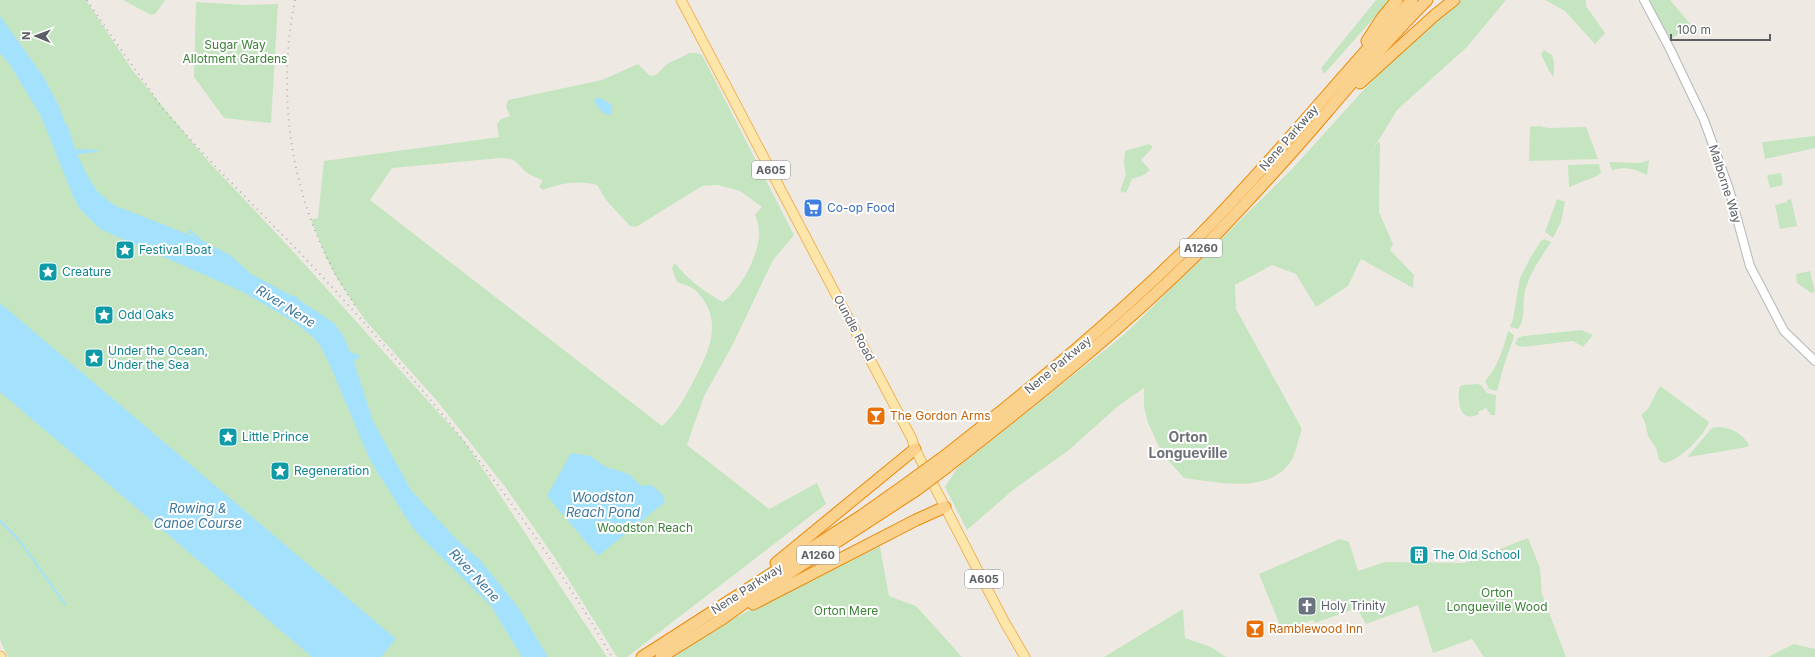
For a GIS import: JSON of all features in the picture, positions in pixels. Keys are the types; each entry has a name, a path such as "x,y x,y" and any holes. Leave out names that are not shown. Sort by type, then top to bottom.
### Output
{"highway":[{"path":"1346,73 1382,18 1397,0"},
{"name":"Nene Parkway","path":"945,463 1122,310 1200,235 1274,157 1346,73 1412,0"},
{"name":"Nene Parkway","path":"661,657 722,619 945,463 1039,395 1124,322 1207,243 1325,114 1398,30 1427,0"},
{"path":"1325,114 1435,15 1454,0"},
{"path":"718,608 790,552 915,449"},
{"name":"Nene Parkway","path":"642,657 861,516 912,486"},
{"path":"722,619 916,520 946,507"}],"main road":[{"name":"Oundle Road","path":"681,0 1025,657"}],"street":[{"name":"Malborne Way","path":"1644,0 1670,49 1704,120 1729,189 1750,266 1784,331 1815,361"}],"green space":[{"path":"0,0 86,0 133,71 208,161 289,247 465,442 607,657 8,657 0,640"},
{"path":"123,0 165,0 156,13 151,15"},
{"path":"1376,0 1390,0 1324,74 1321,68"},
{"path":"1462,0 1506,0 1467,47 1397,110 1378,142 1380,143 1379,212 1393,244 1390,250 1414,275 1413,288 1361,259 1348,286 1316,307 1296,274 1272,265 1235,285 1236,309 1302,429 1293,458 1281,472 1270,479 1242,484 1184,478 1163,455 1148,423 1144,407 1144,388 1118,406 1069,450 1013,490 967,530 945,487 958,467 1125,334 1292,169 1398,52"},
{"path":"1545,0 1586,0 1586,6 1605,33 1595,44 1565,11"},
{"path":"1647,0 1670,0 1691,25 1671,39"},
{"name":"Sugar Way Allotment Gardens","path":"196,2 242,5 278,4 271,123 224,118 194,77"},
{"path":"1544,50 1552,55 1554,62 1554,77 1549,71 1541,54"},
{"name":"Woodston Reach","path":"690,53 702,55 794,235 773,260 733,344 704,396 687,445 769,509 817,483 826,504 627,657 617,657 555,558 506,488 438,402 365,320 336,277 311,220 318,218 324,161 499,137 497,124 501,119 510,116 506,107 508,100 602,80 638,64 650,76 656,75 667,64","holes":["501,158 515,161 529,174 543,180 539,187 543,190 570,183 590,183 597,185 606,200 630,226 636,227 702,186 718,185 740,191 762,207 755,215 759,231 753,260 743,280 723,302 697,285 676,264 673,265 672,269 677,282 694,289 706,304 710,313 712,332 704,360 688,392 677,410 662,426 370,200 392,168"]},
{"path":"1539,126 1548,128 1586,127 1598,159 1529,161 1530,127"},
{"path":"1815,136 1815,148 1765,159 1762,142"},
{"path":"1149,144 1153,147 1141,160 1150,170 1144,175 1132,179 1126,193 1120,191 1126,175 1124,163 1125,151"},
{"path":"1649,160 1647,175 1630,169 1622,168 1612,170 1609,162 1640,163"},
{"path":"1599,164 1601,172 1597,176 1569,187 1568,165"},
{"path":"1781,173 1783,185 1770,188 1767,175"},
{"path":"1557,199 1565,202 1561,222 1553,238 1545,232"},
{"path":"1791,199 1797,226 1780,229 1775,205 1787,202 1787,200"},
{"path":"1544,239 1551,242 1536,265 1527,284 1524,296 1522,321 1518,329 1510,327 1513,319 1520,278 1530,258 1541,241"},
{"path":"1810,271 1815,292 1811,293 1797,283 1796,274"},
{"path":"1581,330 1593,335 1583,347 1573,341 1521,347 1515,344 1518,338 1523,336"},
{"path":"1508,331 1514,335 1497,391 1489,389 1485,381 1490,376 1497,364"},
{"path":"1462,385 1481,385 1487,393 1496,395 1495,415 1491,415 1486,408 1478,412 1479,414 1472,416 1467,416 1461,410 1459,388"},
{"path":"1660,386 1709,422 1702,434 1690,447 1677,458 1664,463 1659,460 1656,448 1648,436 1645,422 1641,415 1648,409"},
{"path":"1712,428 1726,428 1739,434 1749,445 1747,447 1689,457 1688,456"},
{"name":"Orton Longueville Wood","path":"1528,538 1540,568 1542,594 1566,657 1484,657 1472,639 1433,653 1418,605 1366,624 1357,608 1315,623 1313,620 1282,630 1259,574 1340,539 1349,542 1358,571 1385,562 1464,563"},
{"name":"Orton Mere","path":"879,542 889,596 916,606 962,657 666,657 723,624"},
{"path":"1183,609 1185,638 1211,647 1226,657 1104,657"},
{"path":"1794,644 1815,649 1815,657 1768,657"}],"water":[{"name":"River Nene","path":"0,16 43,76 58,104 65,123 68,126 75,149 97,150 98,152 77,154 97,191 116,206 195,237 188,232 190,229 202,240 230,255 251,274 292,296 298,296 298,299 334,323 344,337 350,352 359,355 360,359 356,359 354,362 373,421 411,490 456,539 480,560 518,607 548,657 522,657 491,606 416,532 370,460 329,363 320,345 313,337 294,322 241,291 100,229 80,209 73,196 41,116 10,65 0,53"},
{"path":"596,98 601,98 612,105 611,114 609,115 603,113 594,102"},
{"name":"Rowing & Canoe Course","path":"0,303 396,639 381,657 312,657 0,392"},
{"name":"Woodston Reach Pond","path":"571,453 590,456 606,467 629,474 641,486 651,485 662,494 665,502 598,556 547,496"}],"waterway":[{"path":"0,521 19,540 65,604"}],"railway":[{"path":"87,0 157,101 167,113 370,329 482,464 550,558 612,657"},
{"path":"295,0 289,40 287,80 289,121 294,160 304,199 318,237 335,274 357,308"}],"place":[{"name":"Co-op Food","path":"813,208"},
{"name":"Festival Boat","path":"125,250"},
{"name":"Creature","path":"48,272"},
{"name":"Odd Oaks","path":"104,315"},
{"name":"Under the Ocean, Under the Sea","path":"94,358"},
{"name":"The Gordon Arms","path":"876,416"},
{"name":"Little Prince","path":"228,437"},
{"name":"Regeneration","path":"280,471"},
{"name":"The Old School","path":"1419,555"},
{"name":"Holy Trinity","path":"1307,606"},
{"name":"Ramblewood Inn","path":"1255,629"}],"district":[{"name":"Orton Longueville","path":"1188,446"}]}
